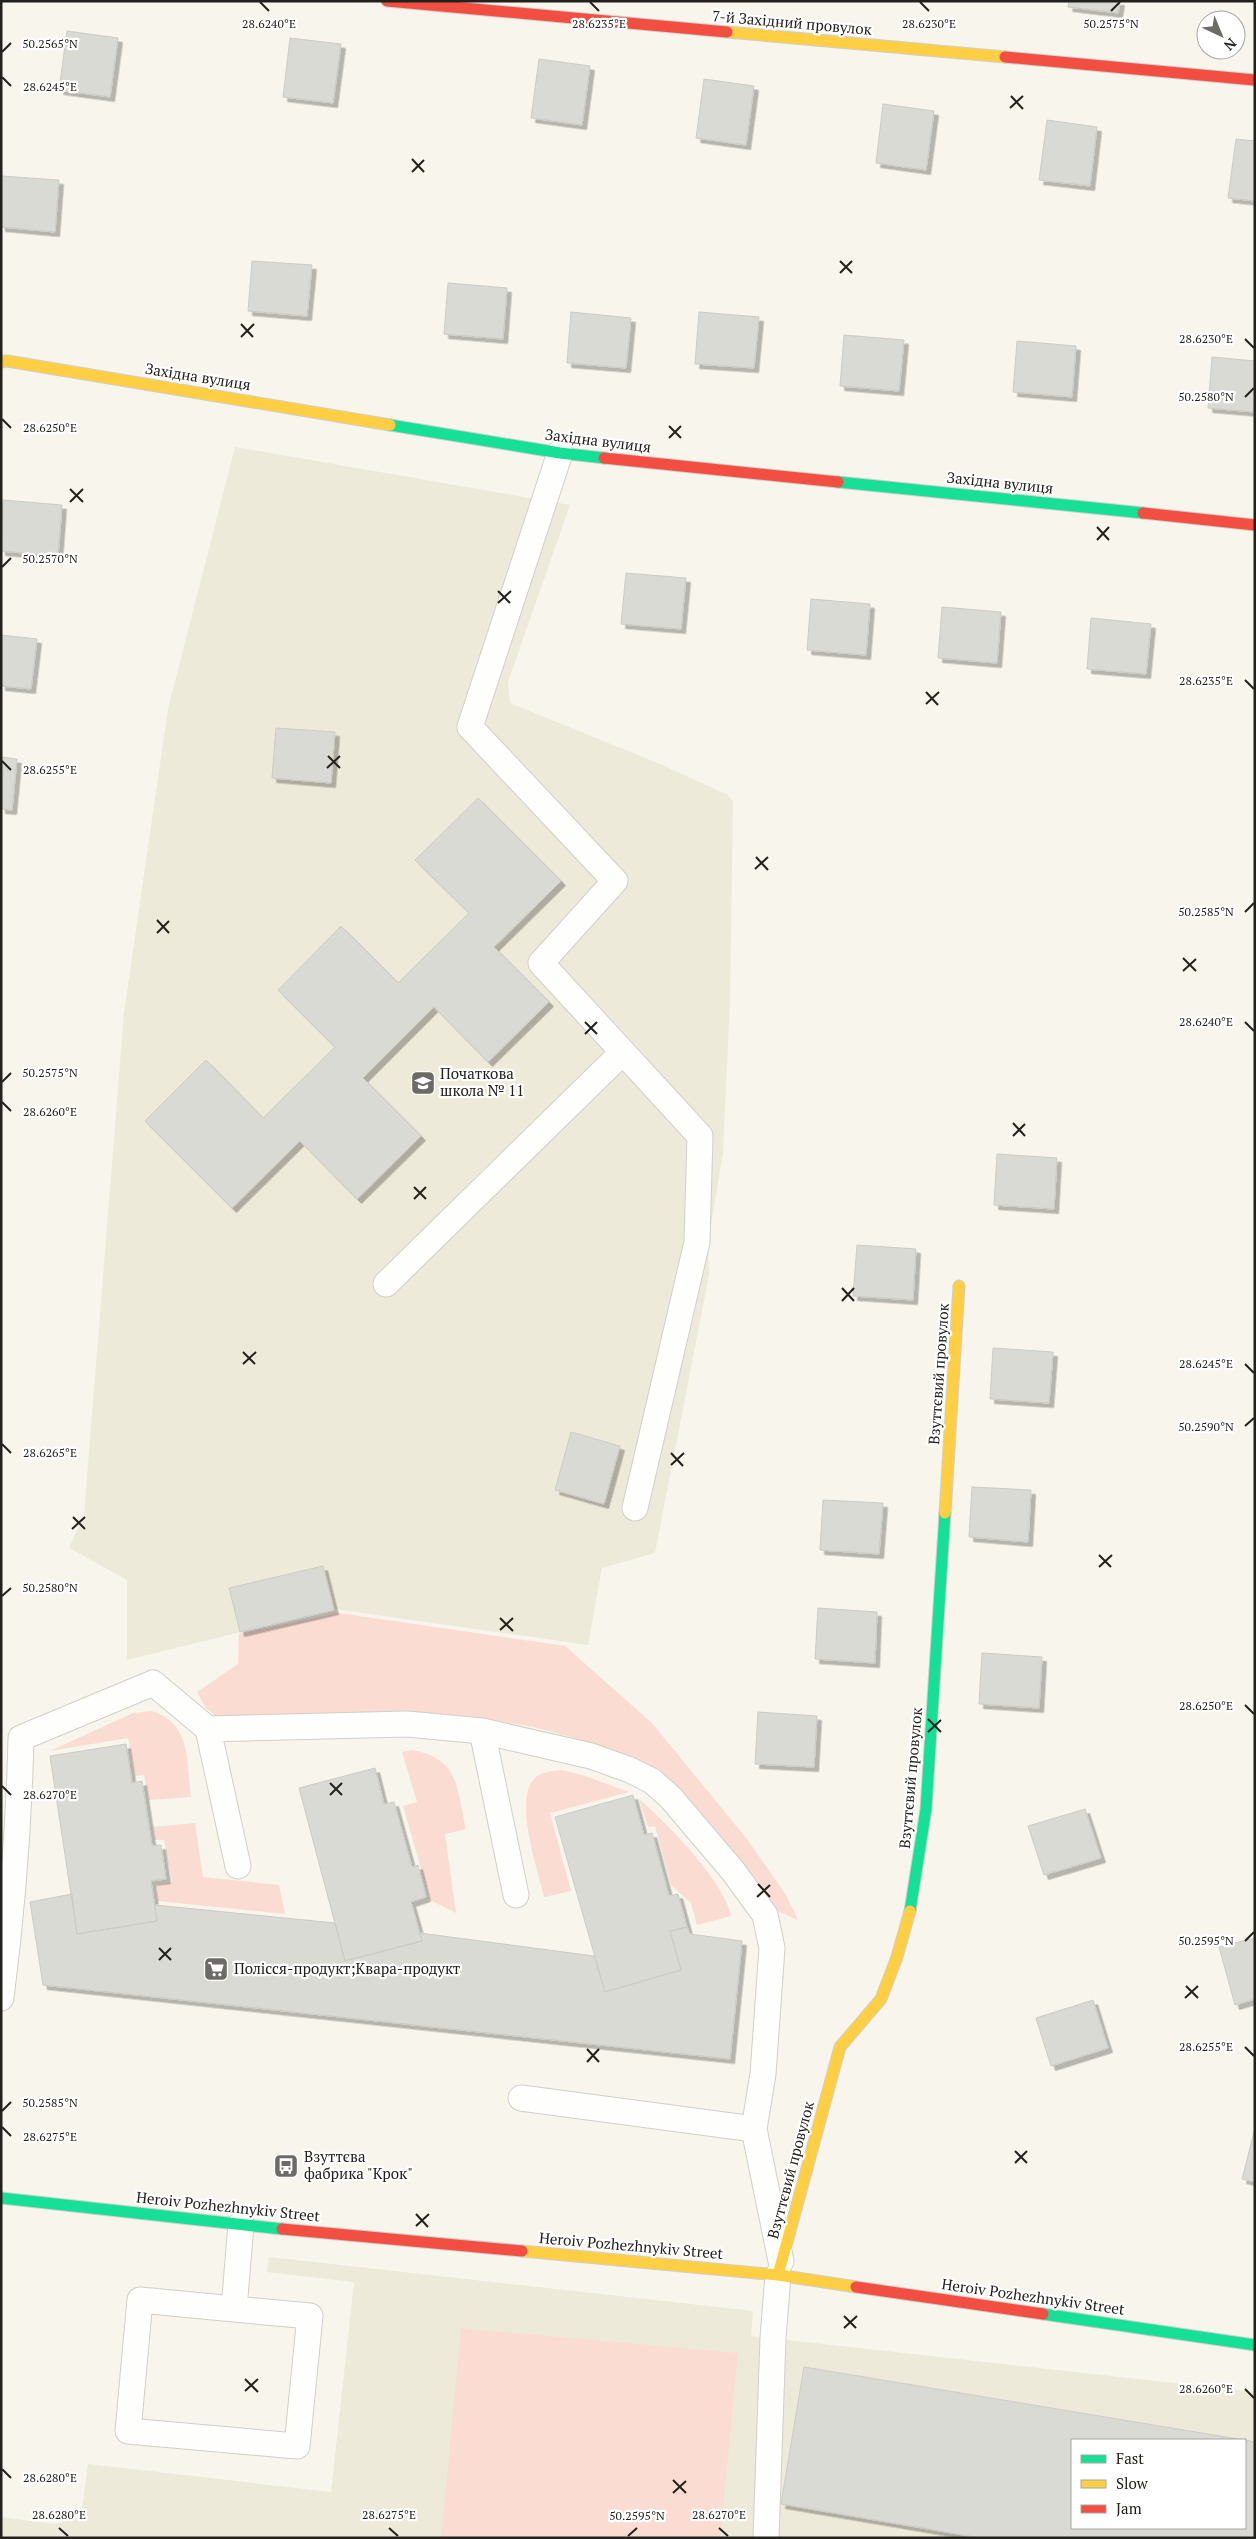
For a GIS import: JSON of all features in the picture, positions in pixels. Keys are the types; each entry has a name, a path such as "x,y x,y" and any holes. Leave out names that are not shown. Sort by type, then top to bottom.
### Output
{"street":[{"name":"7-й Західний провулок","path":"387,1 1255,80"},
{"name":"Західна вулиця","path":"1,362 7,361 560,453 1255,525"},
{"name":"Взуттєвий провулок","path":"780,2268 840,2047 881,1998 897,1958 910,1910 926,1809 959,1286"},
{"name":"Heroiv Pozhezhnykiv Street","path":"1,2198 241,2224 780,2268 1255,2345"}],"lane":[{"path":"560,453 470,727 615,881 542,963 700,1136 697,1242 635,1508"},
{"path":"386,1284 623,1052"},
{"path":"1,1998 9,1937 20,1801 21,1738 153,1683 208,1729 238,1866"},
{"path":"208,1729 407,1724 482,1730 591,1756 630,1770 652,1782 671,1798 697,1826 765,1916 772,1948 763,2074 754,2129 780,2268 773,2338 766,2538"},
{"path":"482,1730 516,1895"},
{"path":"521,2098 754,2129"},
{"path":"234,2309 241,2224"},
{"path":"140,2300 234,2309 310,2316 297,2446 128,2431 140,2300"}],"shaded area":[{"name":"Початкова школа № 11","path":"235,447 570,505 508,682 510,703 660,764 728,795 733,802 730,1002 723,1153 708,1243 709,1275 655,1553 602,1568 588,1645 335,1609 127,1660 127,1580 69,1548 84,1515 124,1013 168,709"},
{"path":"339,1613 565,1646 652,1723 747,1839 786,1895 798,1920 775,1910 714,1828 675,1785 632,1757 592,1743 534,1727 474,1717 410,1711 218,1718 206,1708 197,1692 238,1664 239,1634"},
{"path":"152,1711 165,1717 181,1734 187,1757 191,1797 149,1800 144,1775 135,1776 128,1738 50,1751 133,1713"},
{"path":"412,1750 428,1754 439,1760 448,1768 457,1788 466,1829 445,1834 456,1913 430,1900 403,1806 417,1802 402,1752"},
{"path":"562,1770 629,1792 550,1813 571,1891 544,1897 529,1834 526,1800 529,1787 536,1777 545,1772"},
{"path":"639,1799 693,1853 718,1887 731,1916 697,1925 691,1903 671,1885 655,1826 648,1827"},
{"path":"195,1823 203,1877 279,1885 285,1914 158,1901 156,1886 172,1882 164,1840 155,1840 153,1827"},
{"path":"269,2257 753,2311 751,2336 1255,2392 1255,2538 1,2538 1,2517 54,2524 81,2517 88,2464 331,2492 354,2282 267,2272"},
{"path":"461,2328 738,2353 720,2538 441,2538"}],"building":[{"path":"1069,1 1120,1 1118,13 1068,7"},
{"path":"67,31 118,38 110,97 59,90"},
{"path":"290,38 341,44 333,103 283,97"},
{"path":"539,59 590,66 582,125 531,118"},
{"path":"704,79 754,86 746,145 696,138"},
{"path":"883,104 934,111 926,170 876,163"},
{"path":"1047,120 1097,127 1090,186 1039,180"},
{"path":"1236,139 1255,141 1255,201 1228,198"},
{"path":"1,176 59,180 55,232 1,227"},
{"path":"252,261 312,265 307,316 248,311"},
{"path":"448,283 507,288 503,339 444,334"},
{"path":"571,312 631,318 626,368 567,363"},
{"path":"699,312 759,317 754,368 695,364"},
{"path":"844,335 904,340 899,391 840,386"},
{"path":"1017,341 1076,346 1072,397 1013,392"},
{"path":"1212,357 1255,361 1255,412 1208,408"},
{"path":"3,500 62,505 58,556 1,551"},
{"path":"626,573 686,578 681,629 621,624"},
{"path":"811,599 870,604 866,655 807,650"},
{"path":"942,607 1001,612 997,663 938,658"},
{"path":"1091,618 1151,624 1146,674 1087,669"},
{"path":"1,635 37,639 31,689 1,686"},
{"path":"276,728 335,732 331,783 272,778"},
{"path":"1,757 17,759 12,810 1,809"},
{"path":"478,798 561,881 494,947 549,1002 488,1062 434,1007 363,1078 421,1136 357,1199 300,1141 232,1208 145,1121 206,1060 263,1118 335,1047 278,990 341,926 398,983 469,913 415,860"},
{"path":"997,1154 1057,1158 1054,1209 994,1205"},
{"path":"857,1245 916,1249 913,1300 853,1296"},
{"path":"993,1348 1053,1352 1049,1403 990,1399"},
{"path":"571,1432 620,1446 604,1504 555,1490"},
{"path":"972,1487 1031,1490 1028,1542 969,1537"},
{"path":"823,1500 883,1503 879,1554 820,1550"},
{"path":"323,1566 334,1610 240,1632 229,1588"},
{"path":"818,1608 877,1612 875,1663 815,1659"},
{"path":"982,1653 1042,1657 1039,1708 979,1704"},
{"path":"758,1712 817,1716 814,1767 755,1764"},
{"path":"126,1744 132,1783 142,1781 152,1846 161,1845 166,1879 151,1881 157,1921 77,1934 50,1756"},
{"path":"375,1768 384,1804 394,1802 412,1867 418,1865 426,1897 411,1902 422,1941 345,1961 299,1788"},
{"path":"633,1795 644,1835 652,1833 669,1896 678,1894 687,1927 670,1931 681,1970 605,1992 555,1817"},
{"path":"1085,1809 1101,1858 1044,1875 1028,1826"},
{"path":"72,1894 77,1934 157,1921 155,1905 335,1923 345,1961 422,1941 420,1933 594,1956 605,1992 681,1970 670,1931 687,1927 690,1934 742,1941 730,2059 43,1985 30,1902"},
{"path":"1255,1938 1255,1999 1235,2005 1219,1947"},
{"path":"1093,2000 1108,2048 1051,2066 1036,2018"},
{"path":"1255,2128 1255,2182 1242,2179"},
{"path":"804,2367 1238,2439 1071,2439 1071,2529 1246,2529 1246,2440 1255,2442 1255,2538 981,2538 781,2504"}],"traffic: fast":[{"path":"390,425 560,453 604,458"},
{"path":"838,482 1143,513"},
{"path":"910,1911 926,1809 945,1513"},
{"path":"1,2198 282,2229"},
{"path":"1043,2314 1255,2345"}],"traffic: slow":[{"path":"727,32 1005,57"},
{"path":"1,362 7,361 390,425"},
{"path":"945,1513 959,1286"},
{"path":"778,2275 840,2047 881,1999 897,1957 910,1911"},
{"path":"522,2251 778,2275 856,2287"}],"traffic: jam":[{"path":"387,1 727,32"},
{"path":"1005,57 1255,80"},
{"path":"604,458 838,482"},
{"path":"1143,513 1255,525"},
{"path":"282,2229 522,2251"},
{"path":"856,2287 1043,2314"}],"place":[{"name":"Початкова школа № 11","path":"423,1083"},
{"name":"Полісся-продукт;Квара-продукт","path":"216,1969"},
{"name":"Взуттєва фабрика \"Крок\"","path":"286,2166"}]}
